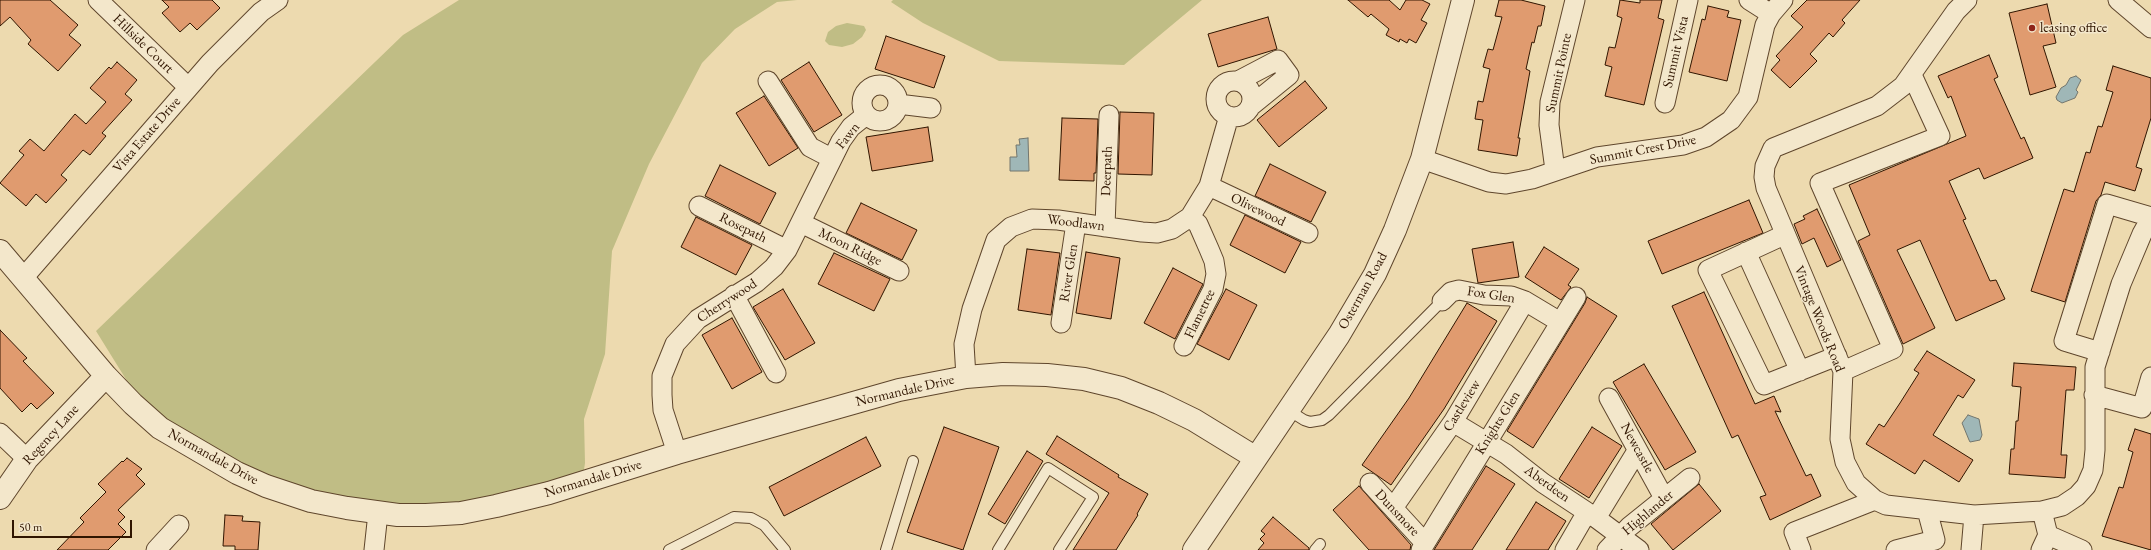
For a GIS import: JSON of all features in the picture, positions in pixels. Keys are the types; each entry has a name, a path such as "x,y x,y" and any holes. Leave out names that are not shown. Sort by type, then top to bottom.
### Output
{"street":[{"name":"Hillside Court","path":"98,0 188,87"},
{"name":"Vista Estate Drive","path":"24,277 188,87 239,34 278,0"},
{"name":"Osterman Road","path":"1194,550 1339,335 1375,274 1395,230 1422,159 1463,0"},
{"name":"Summit Pointe","path":"1555,170 1549,125 1550,102 1575,0"},
{"name":"Summit Vista","path":"1665,103 1688,0"},
{"path":"1749,0 1777,7"},
{"name":"Vintage Woods Road","path":"1967,0 1956,11 1903,86 1877,106 1773,148 1765,166 1764,177 1766,188 1784,235 1840,363 1840,439 1845,462 1856,483 1875,500 1886,505 1900,508 1974,515 2042,511 2062,506 2077,496 2086,486 2093,470 2095,450 2095,367 2121,284 2142,234 2151,218"},
{"path":"2118,0 2151,28"},
{"name":"Summit Crest Drive","path":"1422,159 1489,182 1506,184 1532,179 1597,157 1682,145 1706,137 1720,129 1731,120 1748,97 1765,25 1777,7"},
{"path":"1278,60 1289,75 1252,105 1244,115 1237,117 1228,116 1220,111 1217,105 1217,93 1225,83 1238,81 1278,60"},
{"path":"1784,235 1708,270 1764,385 1800,371 1840,363 1893,349 1820,183 1940,136 1912,74"},
{"path":"768,81 810,147 831,158"},
{"path":"1238,81 1244,83 1252,93 1252,105"},
{"name":"Fawn","path":"877,85 883,85 894,92 898,104 894,115 883,122 877,122 866,115 862,110 862,97 866,92 877,85"},
{"path":"898,104 931,108"},
{"name":"Fawn","path":"831,158 851,127 866,115"},
{"name":"Deerpath","path":"1105,227 1109,115"},
{"name":"Woodlawn","path":"966,377 964,344 972,309 996,240 1010,227 1032,219 1058,220 1157,233 1172,229 1190,216 1209,186 1228,116"},
{"name":"Cherrywood","path":"677,453 663,410 662,395 662,376 668,358 675,344 698,319 766,275 787,250 831,158"},
{"name":"Olivewood","path":"1209,186 1308,234"},
{"path":"2100,352 2064,341 2107,204 2151,218"},
{"name":"Rosepath","path":"698,206 787,250"},
{"name":"Flametree","path":"1184,346 1213,289 1216,274 1214,261 1198,224 1190,216"},
{"name":"Moon Ridge","path":"801,223 899,271"},
{"name":"River Glen","path":"1061,323 1076,223"},
{"name":"Normandale Drive","path":"0,251 24,277 106,376 133,404 160,428 237,473 266,486 311,501 378,513 426,515 454,513 496,506 549,493 677,453 899,390 966,377 1003,374 1047,375 1084,379 1121,388 1159,403 1194,420 1256,458"},
{"path":"1746,252 1800,371"},
{"name":"Fox Glen","path":"1442,301 1451,292 1464,290 1484,295 1511,296 1525,300 1560,322"},
{"path":"734,295 776,373"},
{"name":"Knights Glen","path":"1423,547 1576,297"},
{"name":"Castleview","path":"1393,508 1453,422 1525,300"},
{"name":"Regency Lane","path":"0,498 27,459 106,376"},
{"path":"2094,395 2142,408 2151,377"},
{"name":"Newcastle","path":"1610,398 1664,498"},
{"name":"Aberdeen","path":"1453,422 1487,442 1543,483 1592,515 1639,550"},
{"path":"0,433 27,459"},
{"path":"1565,550 1638,451"},
{"name":"Highlander","path":"1607,550 1620,535 1690,478"},
{"name":"Dunsmore","path":"1370,483 1393,508 1423,547"},
{"path":"1801,550 1794,532 1875,500"},
{"path":"1896,550 1935,540 1927,510"},
{"path":"2042,511 2045,542 2082,550"},
{"path":"374,550 378,513"},
{"path":"1971,550 1974,515"},
{"path":"156,550 179,525"}],"lane":[{"path":"1288,410 1310,422 1322,420 1329,415 1442,301"},
{"path":"886,550 913,460"},
{"path":"1002,549 1048,468 1092,497 1060,550"},
{"path":"670,550 734,517 751,518 764,525 785,550"}],"shaded area":[{"path":"459,0 797,0 777,2 735,29 702,63 649,164 612,251 605,354 584,419 585,463 582,483 407,515 266,486 150,418 96,331 403,35"},
{"path":"893,0 1202,0 1124,65 999,61 923,23 891,2"},
{"path":"847,23 864,26 866,30 862,37 853,44 842,47 829,45 825,41 828,32 836,26"}],"water":[{"path":"2076,76 2081,80 2076,90 2078,92 2075,98 2062,103 2057,100 2056,97 2061,88 2066,85 2070,78"},
{"path":"1028,138 1029,171 1010,171 1010,157 1017,157 1016,145 1020,145 1019,139"},
{"path":"1968,415 1979,419 1982,435 1980,440 1970,442 1969,440 1962,423"}],"building":[{"path":"0,0 50,0 78,25 69,35 81,45 58,71 28,44 31,40 10,17 0,26"},
{"path":"162,0 212,0 220,8 197,30 190,23 180,32 162,13 169,7"},
{"path":"1348,0 1389,0 1400,10 1406,0 1422,0 1430,4 1421,20 1427,23 1416,43 1409,39 1407,43 1400,39 1399,42 1386,35 1389,29 1371,14 1368,17"},
{"path":"1499,0 1521,0 1545,6 1541,26 1538,26 1534,43 1532,42 1526,69 1530,71 1518,138 1520,138 1517,156 1478,150 1483,120 1475,119 1478,101 1483,102 1490,69 1483,67 1488,49 1493,50 1502,17 1495,16"},
{"path":"1620,0 1640,3 1640,0 1662,0 1658,18 1664,20 1644,105 1605,96 1612,67 1605,65 1609,47 1615,48 1622,18 1617,16"},
{"path":"1807,0 1860,0 1842,20 1845,23 1833,37 1829,33 1810,54 1817,61 1790,88 1771,70 1780,60 1776,56 1803,27 1791,16"},
{"path":"2047,4 2056,43 2043,46 2056,87 2030,95 2009,13"},
{"path":"1708,6 1729,11 1727,17 1741,20 1727,81 1689,72 1702,19 1705,20"},
{"path":"1268,17 1277,49 1218,67 1208,34"},
{"path":"886,36 945,56 934,88 875,69"},
{"path":"1989,55 1998,77 1994,79 2021,139 2024,137 2033,158 1984,179 1979,168 1949,181 1966,219 1963,220 1990,281 1996,280 2005,299 1956,321 1920,240 1897,250 1935,328 1903,344 1858,241 1870,235 1849,185 1966,136 1951,96 1948,98 1938,76"},
{"path":"117,62 137,80 125,94 132,100 102,133 106,136 90,155 83,150 61,175 67,180 46,203 36,194 26,206 0,183 24,155 19,151 30,139 44,151 75,114 86,124 106,102 90,88 109,67 111,69"},
{"path":"809,62 842,115 814,132 781,80"},
{"path":"2113,66 2151,78 2151,118 2136,167 2142,169 2135,191 2105,182 2101,195 2096,201 2065,302 2031,291 2064,189 2074,192 2086,152 2090,153 2098,126 2102,127 2113,92 2106,90"},
{"path":"1305,81 1327,108 1279,147 1257,120"},
{"path":"764,96 798,148 769,166 736,113"},
{"path":"1120,112 1154,113 1152,175 1118,174"},
{"path":"1062,118 1098,119 1096,173 1094,173 1094,181 1059,180"},
{"path":"928,127 933,161 872,171 866,137"},
{"path":"1270,164 1326,192 1311,222 1255,196"},
{"path":"720,165 776,193 760,224 705,196"},
{"path":"1749,200 1763,233 1662,274 1648,241"},
{"path":"861,203 917,230 902,260 846,233"},
{"path":"1817,209 1841,260 1827,267 1814,238 1802,244 1794,224 1805,219 1803,216"},
{"path":"1245,215 1301,242 1285,273 1230,245"},
{"path":"696,217 752,245 736,275 681,247"},
{"path":"1513,242 1519,277 1478,283 1472,249"},
{"path":"1544,247 1579,269 1568,285 1571,287 1561,300 1525,277"},
{"path":"1027,249 1060,253 1051,315 1018,310"},
{"path":"1086,252 1120,258 1111,319 1076,313"},
{"path":"834,253 890,279 874,311 818,284"},
{"path":"1173,268 1203,284 1175,339 1144,323"},
{"path":"783,289 815,343 785,360 753,307"},
{"path":"1226,289 1257,305 1229,360 1197,344"},
{"path":"1704,292 1755,404 1774,396 1781,412 1775,411 1806,476 1811,474 1821,496 1770,520 1760,497 1766,495 1738,435 1732,438 1672,306"},
{"path":"1587,297 1617,316 1533,448 1507,431 1585,303"},
{"path":"1467,303 1497,321 1444,409 1391,485 1362,465 1409,398"},
{"path":"732,318 762,372 732,389 702,335"},
{"path":"0,330 27,358 23,361 54,393 37,409 31,403 22,412 0,388"},
{"path":"1927,351 1975,380 1963,398 1958,395 1933,435 1973,460 1959,482 1924,460 1915,474 1866,444 1879,424 1884,427 1900,403 1919,373 1914,370"},
{"path":"2014,363 2076,367 2074,390 2066,390 2061,455 2067,455 2065,478 2009,474 2011,449 2014,449 2016,421 2018,421 2021,387 2012,386"},
{"path":"1644,364 1696,452 1665,470 1613,382"},
{"path":"944,427 999,447 963,550 907,532"},
{"path":"1592,427 1622,446 1589,498 1559,479"},
{"path":"2135,429 2151,434 2151,550 2102,536 2119,487 2123,488 2133,452 2128,450"},
{"path":"1057,436 1119,475 1118,477 1148,494 1137,514 1138,515 1116,550 1073,550 1109,493 1046,454"},
{"path":"866,437 881,466 784,516 769,487"},
{"path":"1027,451 1043,461 1005,524 988,514"},
{"path":"127,458 142,469 136,475 145,484 118,510 125,517 118,524 126,532 108,550 57,550 84,522 80,518 106,492 98,484"},
{"path":"1486,466 1515,484 1472,550 1434,550"},
{"path":"1699,484 1721,511 1673,550 1651,524"},
{"path":"1359,486 1411,545 1410,550 1369,550 1333,510"},
{"path":"1536,502 1566,521 1548,550 1506,550"},
{"path":"225,515 243,516 242,521 260,522 258,550 235,550 235,546 223,546"},
{"path":"1273,517 1309,548 1309,550 1258,550 1264,543 1260,539 1265,534 1261,531"}],"place":[{"name":"leasing office","path":"2032,28"}]}
